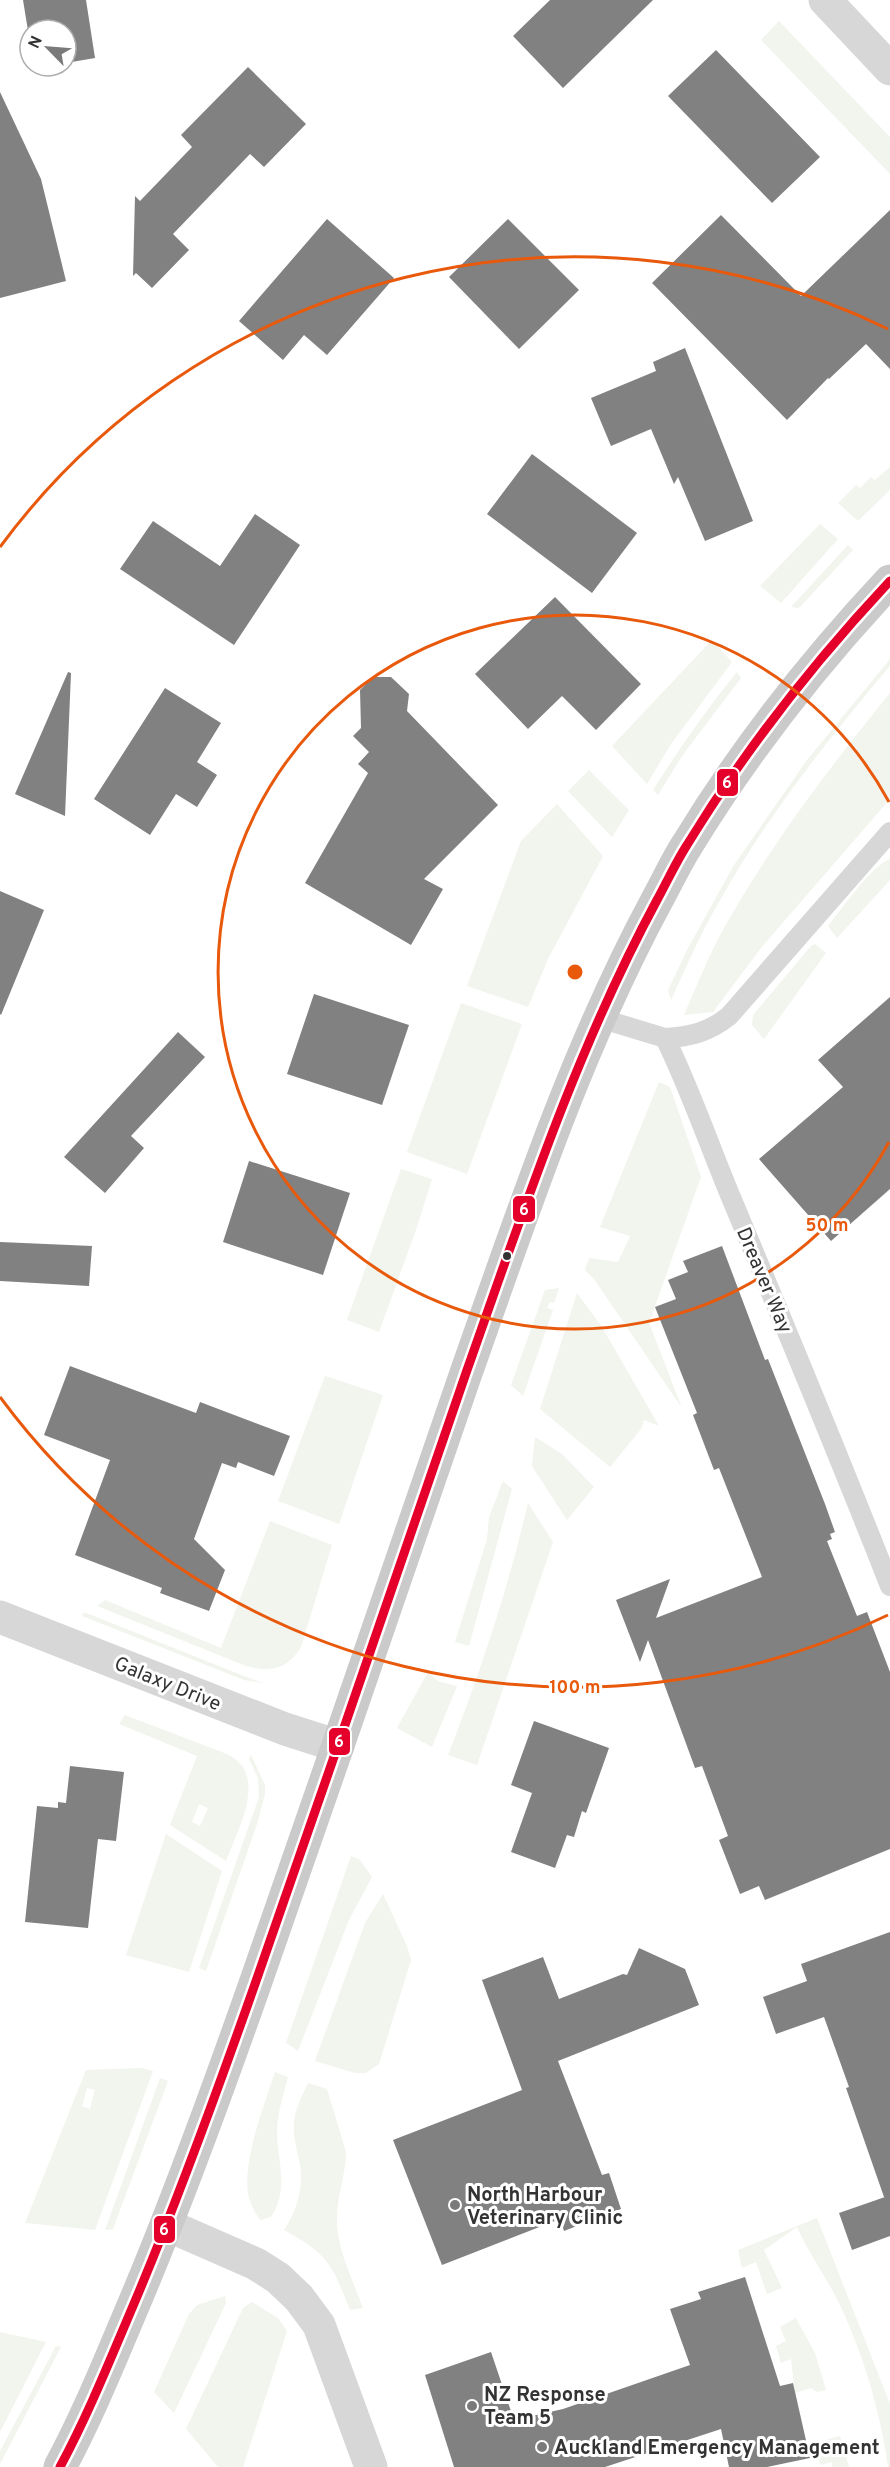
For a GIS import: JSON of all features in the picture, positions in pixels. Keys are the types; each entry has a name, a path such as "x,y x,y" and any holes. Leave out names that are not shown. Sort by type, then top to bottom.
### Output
{"main road":[{"path":"60,2467 103,2380 167,2225 235,2041 526,1202 599,1018 639,934 685,848 736,771 793,692 890,581"}],"street":[{"path":"825,0 890,69"},
{"name":"Galaxy Drive","path":"0,1617 285,1729 338,1746"},
{"path":"167,2225 256,2264 278,2278 299,2298 319,2325 371,2467"}],"lane":[{"path":"599,1018 665,1038 684,1037 715,1027 729,1017 890,832"},
{"name":"Dreaver Way","path":"665,1038 680,1068 890,1586"}],"shaded area":[{"path":"779,21 890,137 890,174 761,40"},
{"path":"890,467 890,490 858,521 838,503 856,485 860,488 871,477 875,480"},
{"path":"820,524 838,539 781,603 760,586"},
{"path":"848,545 853,550 799,608 791,607"},
{"path":"712,640 732,662 671,744 647,784 612,746"},
{"path":"890,659 890,666 821,751 777,810 737,871 712,914 671,1000 668,990 688,948 734,865 807,760"},
{"path":"737,672 741,678 682,756 658,795 653,790 704,715"},
{"path":"890,693 890,799 761,948 713,1012 684,1015 719,938 761,866 845,749"},
{"path":"589,770 629,810 612,837 568,791"},
{"path":"557,804 603,856 548,959 528,1007 467,986 521,841"},
{"path":"890,859 890,880 837,938 828,926 866,879"},
{"path":"815,944 826,953 764,1039 752,1025 753,1015"},
{"path":"461,1003 522,1024 467,1174 407,1152"},
{"path":"659,1082 670,1087 701,1177 649,1323 682,1408 594,1279 585,1270 589,1258 618,1262 630,1236 600,1227"},
{"path":"401,1169 432,1179 379,1332 347,1320"},
{"path":"559,1288 554,1303 550,1302 547,1308 553,1310 523,1396 511,1385 545,1290"},
{"path":"577,1293 602,1327 659,1426 644,1420 641,1429 610,1467 540,1409"},
{"path":"325,1376 383,1395 339,1524 278,1501"},
{"path":"535,1437 562,1454 594,1487 567,1520 532,1466"},
{"path":"503,1481 512,1489 469,1646 455,1642 487,1539 489,1517"},
{"path":"528,1503 553,1542 477,1765 448,1755 493,1630"},
{"path":"270,1521 332,1545 301,1647 284,1665 271,1669 246,1666 97,1606 105,1600 221,1648"},
{"path":"84,1612 263,1683 244,1680 82,1616"},
{"path":"428,1672 438,1681 457,1686 432,1747 397,1728"},
{"path":"125,1715 227,1754 240,1763 247,1775 247,1804 226,1861 170,1825 197,1756 119,1724","holes":["199,1804 208,1808 200,1826 192,1822"]},
{"path":"251,1755 265,1785 265,1794 258,1821 206,1971 199,1968 259,1797 258,1778 249,1759"},
{"path":"166,1834 222,1871 189,1972 126,1955"},
{"path":"351,1856 360,1860 372,1877 349,1920 298,2051 286,2043"},
{"path":"383,1894 411,1960 379,2064 366,2073 355,2073 315,2061 365,1923"},
{"path":"142,2068 153,2071 95,2230 25,2223 86,2070","holes":["87,2088 95,2090 90,2109 82,2106"]},
{"path":"275,2072 288,2077 277,2126 281,2176 280,2197 271,2217 260,2220 251,2205 247,2180 251,2149"},
{"path":"160,2078 168,2081 113,2229 105,2230"},
{"path":"308,2083 327,2089 346,2152 337,2209 337,2229 346,2264 363,2308 350,2310 327,2262 310,2246 284,2230 293,2215 300,2190 301,2173 294,2123 297,2108"},
{"path":"817,2218 890,2404 890,2467 888,2467 872,2390 860,2352 834,2293 797,2227 764,2250 782,2288 767,2294 756,2262 742,2268 738,2250"},
{"path":"225,2296 226,2303 174,2413 154,2392 189,2314 197,2305"},
{"path":"252,2302 278,2318 287,2331 243,2467 218,2467 186,2429 243,2308"},
{"path":"796,2318 815,2353 826,2390 817,2392 811,2388 795,2393 791,2359 781,2363 776,2346 786,2341 780,2327"},
{"path":"0,2332 46,2342 0,2432"},
{"path":"56,2346 61,2347 0,2464 0,2451"},
{"path":"840,2436 849,2467 832,2467 832,2462 820,2465 818,2442"}],"building":[{"path":"23,0 86,0 95,58 78,61 78,18 26,18"},
{"path":"550,0 653,0 563,88 513,36"},
{"path":"716,50 820,157 772,203 668,96"},
{"path":"248,67 306,124 264,167 250,154 173,234 189,250 152,288 136,273 133,276 135,196 140,201 192,147 181,135"},
{"path":"0,92 41,179 66,281 0,298"},
{"path":"890,210 890,369 866,344 828,378 787,420 652,283 721,215 801,296"},
{"path":"327,219 394,278 327,355 304,335 283,360 239,321"},
{"path":"508,219 579,290 519,349 449,277"},
{"path":"685,348 753,521 705,541 678,477 674,484 651,429 611,446 591,398 656,371 653,362"},
{"path":"532,454 637,533 592,593 487,514"},
{"path":"255,514 300,545 234,645 120,569 153,521 220,566"},
{"path":"555,597 641,684 596,730 562,696 528,729 475,674"},
{"path":"68,672 71,673 65,816 15,794"},
{"path":"373,677 391,677 409,694 407,711 498,805 424,879 443,889 411,945 305,883 368,773 358,764 369,752 353,736 361,728 360,690"},
{"path":"165,688 221,723 197,762 217,775 197,807 176,794 150,835 94,799"},
{"path":"0,891 44,910 1,1015 0,1014"},
{"path":"314,994 409,1025 382,1105 287,1074"},
{"path":"890,997 890,1189 831,1241 759,1159 843,1087 818,1060"},
{"path":"178,1032 205,1057 131,1136 144,1148 105,1193 64,1157"},
{"path":"249,1161 350,1193 323,1275 223,1242"},
{"path":"0,1242 92,1246 89,1286 0,1281"},
{"path":"722,1246 765,1360 768,1359 835,1532 830,1534 832,1539 827,1541 857,1616 867,1612 890,1672 890,1849 765,1900 759,1886 740,1894 719,1840 728,1836 702,1766 695,1768 648,1640 640,1662 616,1600 670,1579 656,1618 762,1577 719,1468 714,1470 693,1415 697,1413 655,1307 676,1299 668,1280 688,1272 683,1261"},
{"path":"70,1366 196,1413 200,1402 290,1436 274,1476 238,1462 236,1468 222,1463 194,1539 225,1570 209,1611 160,1593 162,1588 75,1555 110,1460 44,1435"},
{"path":"534,1721 609,1748 586,1813 582,1811 574,1837 567,1835 555,1868 511,1852 532,1793 511,1785"},
{"path":"70,1766 124,1772 116,1841 98,1839 88,1928 25,1922 37,1806 58,1808 58,1802 66,1803"},
{"path":"890,1932 890,2236 852,2250 839,2213 885,2197 846,2088 849,2087 824,2017 776,2034 763,1997 807,1981 801,1964"},
{"path":"639,1948 685,1969 699,2005 558,2061 602,2175 609,2173 621,2209 564,2231 560,2219 442,2265 393,2140 522,2090 482,1980 543,1957 559,1999 623,1974 627,1975"},
{"path":"745,2277 780,2386 793,2383 810,2458 767,2467 729,2467 721,2429 605,2467 454,2467 425,2375 491,2352 514,2420 563,2409 690,2365 670,2309 701,2299 698,2292"}],"transit line":[{"name":"6","path":"60,2467 116,2347 197,2146 282,1908 508,1252 552,1132 601,1015 675,865 732,775 834,643 890,581"}],"place":[{"name":"North Harbour Veterinary Clinic","path":"455,2205"},
{"name":"NZ Response Team 5","path":"472,2406"},
{"name":"Auckland Emergency Management","path":"542,2447"}]}
